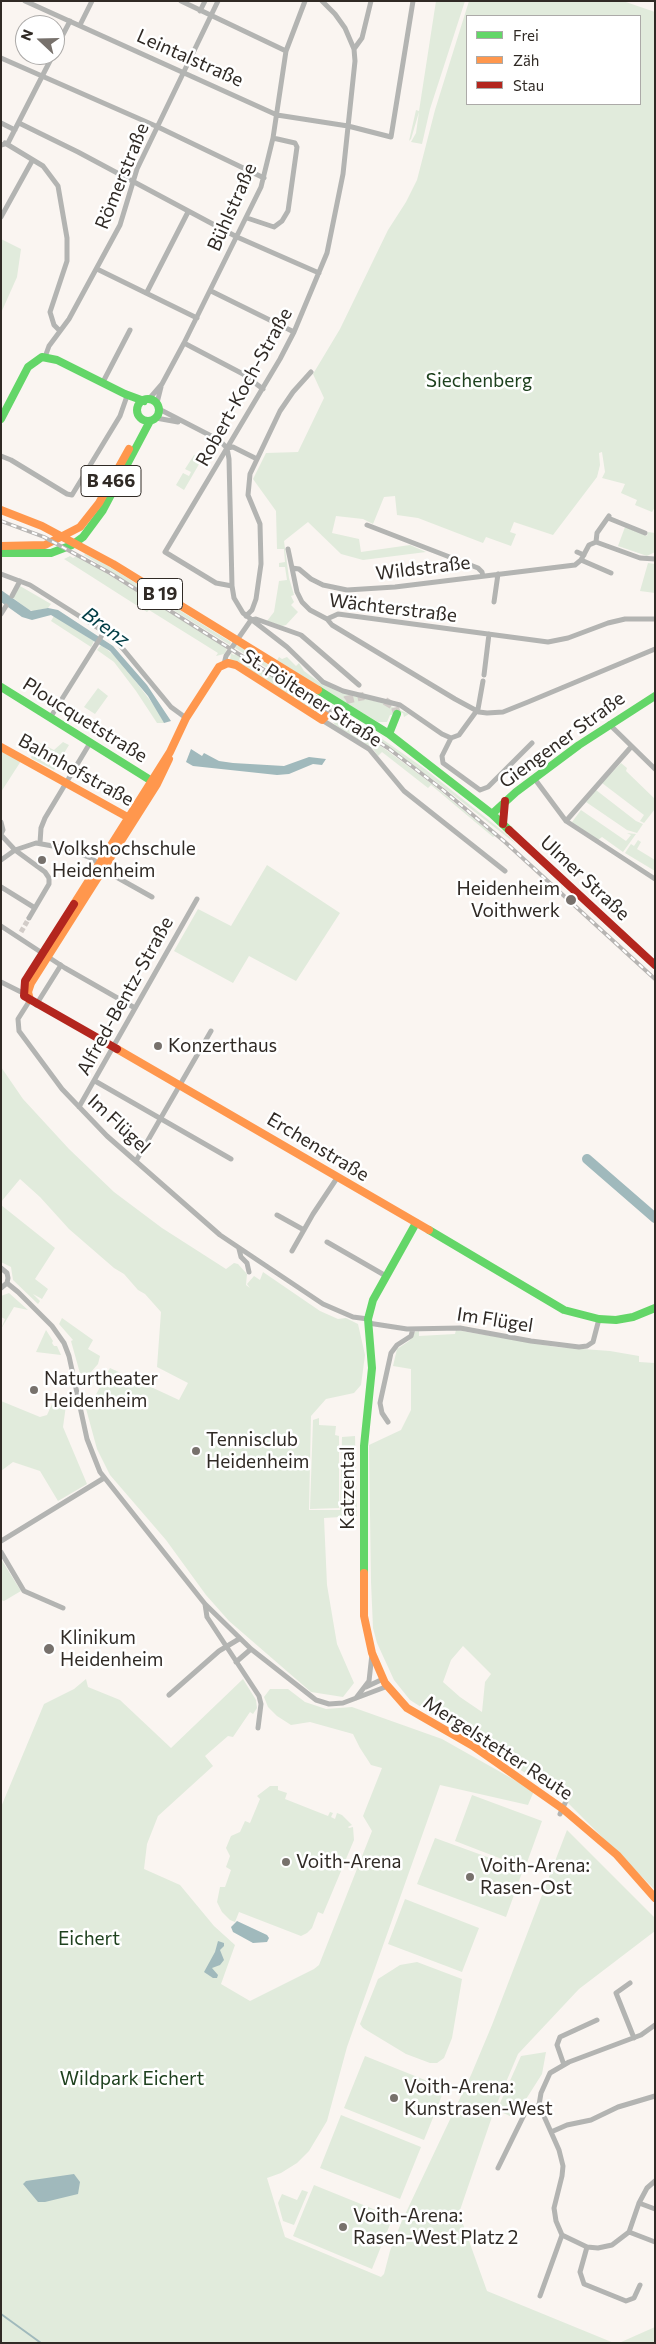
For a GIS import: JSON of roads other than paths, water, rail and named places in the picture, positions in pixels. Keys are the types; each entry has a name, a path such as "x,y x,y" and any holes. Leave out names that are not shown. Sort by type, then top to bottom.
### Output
{"main road":[{"path":"1,419 28,367 37,359 45,357 57,360 103,382 126,398 149,404"},
{"path":"149,404 138,414 150,420"},
{"name":"B 466","path":"5,553 51,553 72,546 83,537 103,510 150,420 149,404"},
{"name":"B 466","path":"1,546 45,545 62,538 80,527 99,503 150,420"},
{"path":"1,505 11,513"},
{"name":"B 19","path":"1,510 57,533 86,549 389,734 492,814"},
{"name":"St. Pöltener Straße","path":"28,998 24,985 45,955 154,782 186,718 216,670 224,664 231,664 244,669 325,718"},
{"name":"Ploucquetstraße","path":"1,688 154,782"},
{"name":"Giengener Straße","path":"492,814 534,778 609,724 655,696"},
{"path":"389,734 397,714"},
{"name":"Bahnhofstraße","path":"1,747 131,819"},
{"path":"503,824 505,801"},
{"name":"Ulmer Straße","path":"492,814 655,966"},
{"name":"Erchenstraße","path":"28,998 180,1084 564,1310 599,1319 628,1318 655,1308"},
{"path":"368,1321 373,1300 416,1223"},
{"name":"Katzental","path":"368,1321 372,1368 364,1446 364,1587 366,1631 372,1653 386,1683"},
{"name":"Mergelstetter Reute","path":"386,1683 401,1703 418,1716 473,1746 563,1808 617,1855 655,1898"}],"street":[{"name":"Leintalstraße","path":"25,1 184,71 277,115 348,126 391,138 413,1"},
{"path":"80,25 92,1"},
{"path":"181,1 286,52"},
{"path":"200,11 205,1"},
{"name":"Römerstraße","path":"45,357 49,346 69,319 97,269 124,215 132,180 218,1"},
{"name":"Bühlstraße","path":"149,404 162,384 197,318 247,218 264,178 273,138 286,52 305,1"},
{"name":"Robert-Koch-Straße","path":"232,586 216,583 165,552 263,388 294,332 319,273 334,226 343,174 355,65 354,49 344,25 322,1"},
{"path":"354,49 362,38 371,1"},
{"path":"65,31 70,21"},
{"path":"1,58 158,127 264,178"},
{"path":"3,144 8,143 47,65"},
{"path":"1,123 15,130"},
{"path":"19,123 132,180 154,195 237,238 319,273"},
{"path":"247,218 274,227 282,221 288,211 298,147 295,143 273,138"},
{"path":"3,144 43,166 54,178 58,186 63,205 67,261 50,312 54,324 60,331"},
{"path":"1,217 32,161"},
{"path":"147,292 188,212"},
{"path":"97,269 197,318"},
{"path":"211,290 294,332"},
{"path":"103,382 130,330"},
{"path":"184,343 243,374 263,388"},
{"path":"246,616 252,610 256,599 261,564 260,524 248,495 250,474 280,411 310,372"},
{"path":"1,456 11,460 67,494 72,495 76,491 126,398"},
{"path":"149,404 222,442 227,448 229,459 232,586 236,604 246,616 287,647 323,682 343,691 400,705 450,738 459,735 477,710 489,634"},
{"path":"150,420 186,423"},
{"path":"227,448 233,447 257,459"},
{"path":"596,542 597,533 608,517 645,533"},
{"path":"367,525 478,568 483,576"},
{"path":"611,573 581,560 589,545 596,542 643,559 655,560"},
{"path":"288,548 292,568"},
{"path":"576,552 584,555"},
{"path":"1,559 5,553"},
{"name":"Wildstraße","path":"292,568 299,569 311,579 323,584 348,590 373,589 572,566 581,560"},
{"name":"Wächterstraße","path":"292,568 297,592 302,602 310,610 327,619 338,614 548,642 568,638 608,623 626,619 655,619"},
{"path":"1,574 20,581 121,644 173,709 186,718"},
{"path":"494,602 498,574"},
{"path":"12,596 20,581"},
{"path":"1,614 6,606"},
{"path":"224,664 226,656 251,620 256,619 301,635 351,681 360,685"},
{"path":"327,619 332,625 477,710 493,713 504,712 655,649"},
{"path":"50,718 104,632"},
{"name":"St. Pöltener Straße","path":"325,718 369,749 407,794 505,871"},
{"path":"609,724 655,769"},
{"path":"450,738 442,758 444,763 480,790 490,785 532,743"},
{"path":"40,843 41,828 45,818 90,743"},
{"path":"566,821 631,747"},
{"path":"534,778 566,821 655,879"},
{"path":"1,822 4,830 1,836 15,850 45,872 49,878 49,884 29,918"},
{"path":"1,860 28,844 49,843 80,854 152,897"},
{"path":"1,887 35,908"},
{"name":"Alfred-Bentz-Straße","path":"79,1107 95,1082 197,899"},
{"path":"1,926 19,934 45,955 135,1008"},
{"name":"Im Flügel","path":"61,965 28,998 18,1019 19,1031 46,1069 79,1107 136,1161 220,1235 323,1304 353,1317 413,1329 460,1328 531,1341 583,1347 593,1342 599,1319"},
{"path":"1,982 28,998"},
{"path":"136,1161 211,1031"},
{"path":"95,1082 231,1159"},
{"path":"292,1252 337,1178"},
{"path":"277,1215 304,1230"},
{"path":"326,1242 386,1276"},
{"name":"Im Flügel","path":"238,1248 241,1257 247,1264 249,1272"},
{"path":"1,1268 8,1274 6,1284 1,1288"},
{"path":"6,1284 18,1292 50,1324 64,1343 69,1356 89,1447 104,1478 204,1604 239,1639 316,1700 332,1704 355,1698 386,1683"},
{"path":"388,1422 382,1413 380,1403 391,1353 397,1345 411,1336 413,1329"},
{"path":"1,1541 104,1478"},
{"path":"1,1552 24,1591 63,1608"},
{"path":"204,1604 207,1617 260,1698 258,1728"},
{"path":"169,1695 226,1646 239,1639"},
{"path":"236,1662 251,1649"},
{"name":"Katzental","path":"366,1688 370,1676 372,1653"},
{"path":"355,1698 366,1688 386,1683"},
{"path":"630,1983 616,1993 634,2038"},
{"path":"564,2065 557,2045 560,2037 597,2020"},
{"path":"655,2025 651,2030 634,2038 564,2065 550,2073 541,2093 539,2105 559,2150 563,2166 554,2208 556,2221 562,2235 587,2248 612,2245 629,2232 639,2203 648,2188 655,2181"},
{"path":"651,2030 655,2036"},
{"path":"551,2132 567,2125 591,2120 618,2107 655,2096"},
{"path":"498,2168 525,2113 539,2105"},
{"path":"639,2203 655,2209"},
{"path":"629,2232 655,2242"},
{"path":"540,2296 562,2235"},
{"path":"587,2248 580,2272 584,2284 626,2301 634,2298 640,2285"}],"water":[{"path":"1,590 31,611 48,608 58,610 113,646 147,685 171,721 164,723 148,696 110,651 51,615 32,620 22,617 1,602"},
{"path":"191,749 202,756 204,753 219,761 233,763 284,766 309,757 326,759 322,765 313,764 289,774 277,775 193,766 186,762"},
{"path":"237,1921 267,1935 269,1938 267,1942 253,1943 233,1932 231,1927"},
{"path":"218,1941 224,1943 220,1950 224,1960 220,1965 212,1968 218,1975 217,1978 213,1978 204,1972 215,1952"},
{"path":"74,2174 80,2182 78,2194 45,2202 38,2202 23,2184 26,2181"}],"waterway":[{"name":"Brenz","path":"587,1159 655,1218"},
{"path":"1,2314 41,2343"}],"tunnel":[{"path":"327,715 346,700 364,696"},
{"path":"385,701 395,707 397,714"},
{"path":"21,932 29,918"}],"railway":[{"path":"1,521 44,537 110,573 388,748 443,790 505,842 655,979"}],"place":[{"name":"Volkshochschule Heidenheim","path":"42,860"},
{"name":"Heidenheim Voithwerk","path":"571,900"},
{"name":"Konzerthaus","path":"158,1046"},
{"name":"Naturtheater Heidenheim","path":"34,1390"},
{"name":"Tennisclub Heidenheim","path":"196,1451"},
{"name":"Klinikum Heidenheim","path":"49,1649"},
{"name":"Voith-Arena","path":"286,1862"},
{"name":"Voith-Arena: Rasen-Ost","path":"470,1877"},
{"name":"Voith-Arena: Kunstrasen-West","path":"394,2098"},
{"name":"Voith-Arena: Rasen-West Platz 2","path":"343,2227"}],"park label":[{"name":"Siechenberg","path":"479,381"},
{"name":"Eichert","path":"89,1939"},
{"name":"Wildpark Eichert","path":"132,2079"}]}
